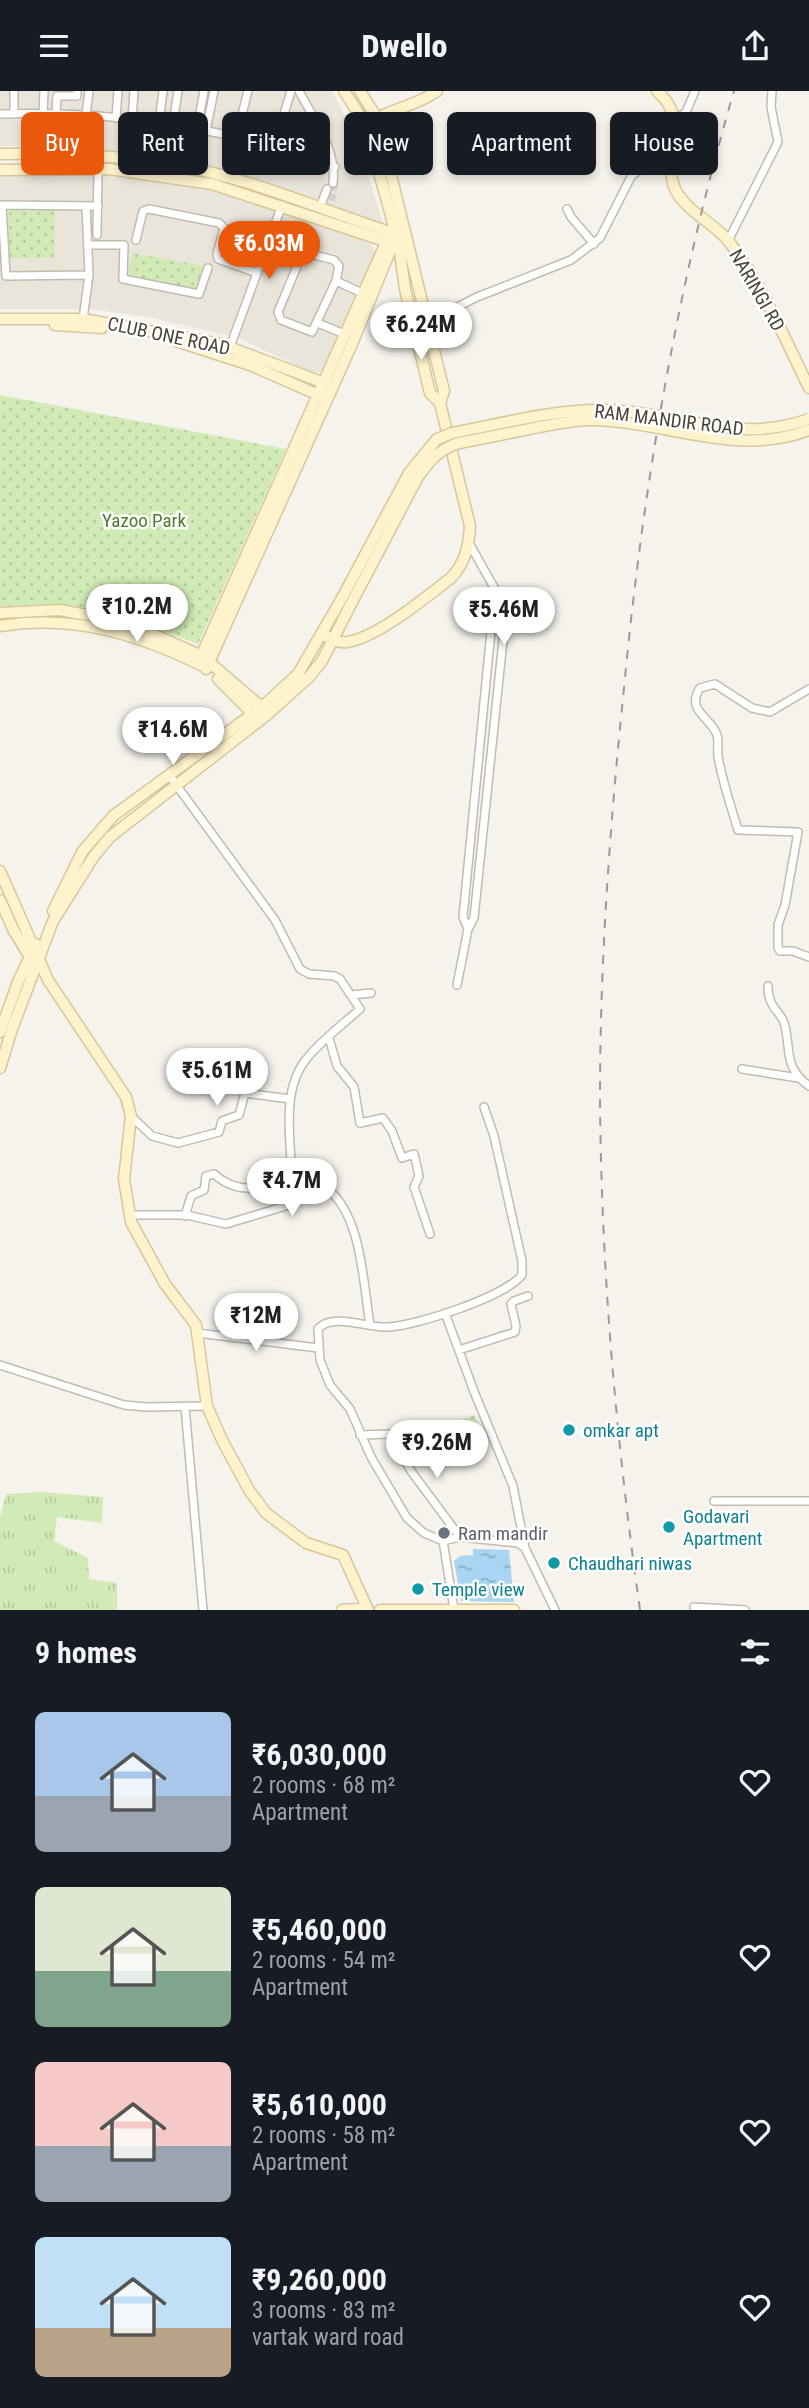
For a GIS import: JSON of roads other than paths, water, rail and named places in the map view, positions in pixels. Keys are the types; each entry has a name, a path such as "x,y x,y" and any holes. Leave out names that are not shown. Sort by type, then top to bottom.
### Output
{"street":[{"path":"14,91 14,114"},
{"path":"43,112 44,91"},
{"path":"56,112 57,94 77,96 77,91"},
{"path":"86,112 89,91"},
{"path":"104,117 116,118 118,91"},
{"path":"133,112 135,91"},
{"path":"160,112 163,91"},
{"path":"175,112 178,91"},
{"path":"200,112 204,91"},
{"path":"208,121 214,91"},
{"path":"243,112 248,91"},
{"path":"285,112 291,91"},
{"path":"299,91 331,152 335,167 333,183"},
{"path":"344,91 358,112"},
{"path":"360,91 373,112"},
{"path":"393,112 420,102 437,91"},
{"path":"657,91 672,112"},
{"path":"686,112 695,91"},
{"path":"728,241 778,142 771,107 772,91"},
{"path":"0,114 21,114"},
{"path":"0,154 21,154"},
{"path":"104,157 172,164 224,176 320,207 397,240"},
{"path":"330,166 335,167"},
{"path":"0,170 21,170"},
{"path":"104,170 212,184 397,240"},
{"path":"97,235 98,175"},
{"path":"379,175 397,240 428,322 444,391 440,403"},
{"path":"322,633 332,641 346,642 380,628 424,598 459,569 470,543 470,526 440,403 430,393 405,289 386,175"},
{"path":"428,322 477,297 571,260 594,244 632,175"},
{"name":"NARINGI RD","path":"671,175 677,192 728,241 756,282 809,388"},
{"path":"320,207 327,189"},
{"path":"89,275 6,276 2,205 98,206"},
{"path":"230,347 282,205"},
{"path":"83,319 89,275 86,206"},
{"path":"136,240 144,212 149,209 219,223 224,228 218,259 257,273"},
{"path":"568,209 571,217 594,244"},
{"path":"204,662 322,397 362,293 397,240"},
{"path":"327,384 397,240"},
{"path":"88,245 124,245 123,279 199,295 208,268"},
{"path":"307,252 334,260 339,266 318,323 314,330 308,333 281,320 278,312 300,255 307,252"},
{"path":"335,281 362,293"},
{"name":"CLUB ONE ROAD","path":"0,319 83,319 230,347 327,384"},
{"path":"318,323 344,334"},
{"name":"CLUB ONE ROAD","path":"0,326 35,324 99,328 175,341 250,365 322,397"},
{"name":"RAM MANDIR ROAD","path":"0,1032 4,1009 35,957 82,852 113,816 173,780 261,714 298,674 322,633 347,601 409,473 437,439 452,433 580,410 607,410 750,431 776,428 809,419"},
{"path":"0,613 60,611 128,623 204,662 261,714 309,677 322,661 347,601 418,477 440,450 455,444 590,420 621,422 716,440 750,442 809,430"},
{"path":"457,985 468,929 474,918 505,621 500,598 470,543"},
{"path":"468,929 463,917 491,631 500,598"},
{"path":"0,627 16,624 97,626 204,662"},
{"path":"809,689 770,712 752,708 715,684 700,688 697,694 700,715 717,734 718,756 738,830 798,832 785,905 778,925 778,948 780,951 793,951 809,957"},
{"path":"173,780 275,920 300,969 309,974 340,979 360,1009 306,1058 294,1084 290,1099 292,1179"},
{"path":"477,789 488,790"},
{"path":"0,871 35,957 48,980 123,1088 131,1116 124,1179 130,1216 143,1247 165,1284 193,1320 207,1406 249,1490 265,1513 306,1543 342,1555 368,1609 342,1610"},
{"path":"0,901 3,917 35,957"},
{"path":"0,1068 35,957"},
{"path":"768,986 773,1009 785,1024 790,1065 798,1078 809,1086"},
{"path":"351,995 371,993"},
{"path":"329,1038 337,1066 354,1087 360,1123 383,1118 392,1131 402,1158 414,1154 419,1176 414,1187 430,1234"},
{"path":"742,1069 798,1078"},
{"path":"131,1116 152,1136 178,1143 219,1132 222,1121 239,1115 245,1093 290,1099"},
{"path":"484,1107 494,1136 523,1272 519,1279 502,1291 417,1323 382,1327 359,1322 327,1322 318,1329 318,1348 330,1385 350,1409 360,1434 407,1518 424,1533 443,1541 460,1537 518,1543 525,1548"},
{"path":"186,1216 191,1196 204,1190 205,1176 214,1174 236,1189 262,1189 292,1179 312,1190"},
{"path":"130,1216 186,1216 226,1224 289,1205 312,1190 326,1187 347,1211 354,1230 370,1325"},
{"path":"459,1350 515,1332 511,1304 528,1296"},
{"path":"444,1313 513,1486 525,1548 555,1610"},
{"path":"197,1333 318,1348"},
{"path":"0,1365 124,1405 207,1406"},
{"path":"185,1407 203,1610"},
{"path":"360,1434 388,1433 393,1436 411,1471 460,1537"},
{"path":"714,1501 809,1501"},
{"path":"443,1541 459,1609"},
{"path":"694,1607 746,1610"},
{"path":"380,1610 514,1610"}],"water":[{"path":"473,1549 509,1550 514,1602 461,1601 454,1561 460,1556 473,1555"}],"tunnel":[{"path":"327,210 335,191 333,183 330,186"}],"railway":[{"path":"640,1610 617,1418 603,1225 600,1045 607,892 614,790 632,613 652,462 695,238 734,91"}],"place":[{"name":"omkar apt","path":"569,1430"},
{"name":"Godavari Apartment","path":"669,1527"},
{"name":"Ram mandir","path":"444,1533"},
{"name":"Chaudhari niwas","path":"554,1563"},
{"name":"Temple view","path":"418,1589"}],"park label":[{"name":"Yazoo Park","path":"144,520"}]}
